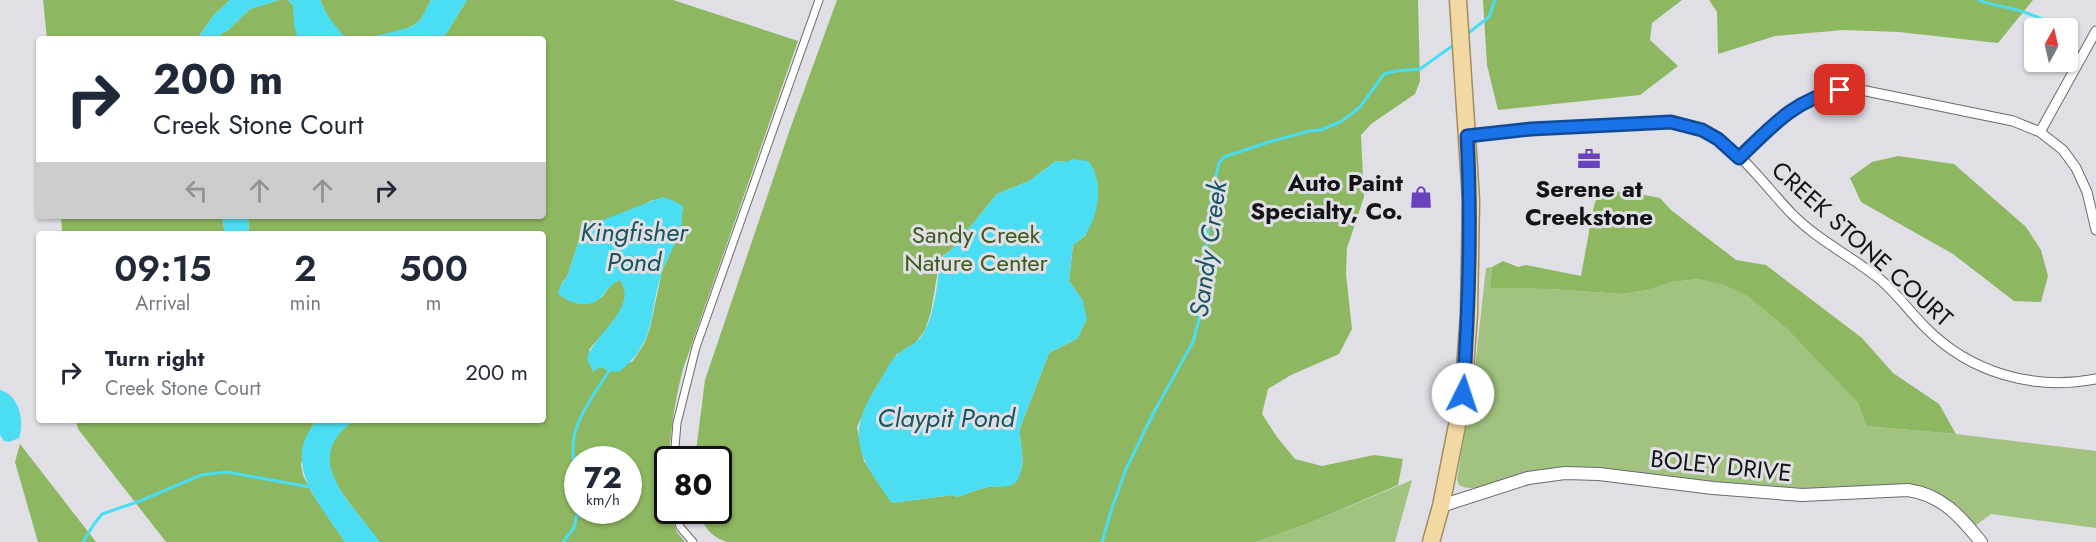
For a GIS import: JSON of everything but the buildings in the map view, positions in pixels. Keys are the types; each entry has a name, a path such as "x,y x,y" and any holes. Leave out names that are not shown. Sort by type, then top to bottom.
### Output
{"highway":[{"path":"1431,542 1441,506 1463,394 1469,314 1471,216 1458,0"}],"street":[{"path":"675,446 677,423 696,347 819,0"},
{"path":"2040,132 2096,31"},
{"path":"1739,158 1776,123 1802,103 1840,90 1866,91 2013,121 2040,132 2063,150 2076,168 2087,192 2096,230"},
{"name":"CREEK STONE COURT","path":"1467,136 1531,129 1671,122 1702,130 1718,139 1739,158 1792,214 1880,280 1925,327 1953,350 1984,368 2023,380 2064,383 2096,379"},
{"name":"BOLEY DRIVE","path":"1441,506 1528,478 1565,473 1599,474 1713,488 1802,495 1908,490 1922,492 1942,501 1981,542"},
{"path":"680,524 693,542"}],"green space":[{"path":"43,0 230,0 213,16 199,36 47,36"},
{"path":"279,0 288,0 293,5 298,36 220,36 250,9"},
{"path":"320,0 431,0 419,21 403,30 383,36 342,36 327,15"},
{"path":"467,0 673,0 798,41 683,369 675,405 671,446 654,446 654,524 674,524 676,531 685,542 379,542 345,497 330,466 330,450 338,435 352,423 546,423 546,231 249,231 248,219 546,219 546,36 443,36","holes":["659,199 683,206 679,234 662,271 650,328 644,344 632,362 600,366 589,350 620,311 625,291 620,280 613,283 601,298 561,284 567,277 579,240 650,201"]},
{"name":"Sandy Creek Nature Center","path":"837,0 1418,0 1420,81 1415,94 1371,124 1361,135 1364,197 1347,248 1346,274 1352,329 1339,354 1291,375 1268,389 1262,414 1295,459 1322,466 1374,455 1403,459 1398,485 1312,522 1256,542 727,542 712,534 704,524 732,524 732,446 697,446 705,380 790,129","holes":["1056,161 1067,162 1086,235 1073,245 1069,281 1083,301 1078,338 1049,353 1020,428 1022,460 1018,479 1011,485 988,487 957,497 952,495 892,503 864,461 857,427 874,391 897,354 913,346 925,330 931,312 940,258 952,249 997,194 1029,181"]},
{"path":"1483,0 1682,0 1652,23 1650,40 1678,66 1640,95 1498,110 1487,65"},
{"path":"1709,0 2033,0 1998,43 1899,32 1843,30 1775,36 1718,54 1717,12"},
{"path":"1898,156 1954,164 2026,227 2041,250 2048,276 2041,302 2014,301 1953,254 1861,202 1850,178 1872,162"},
{"path":"1599,190 1660,198 1671,210 1736,260 1766,265 1862,338 1893,373 1939,404 1956,434 1866,426 1858,403 1786,328 1747,296 1723,284 1697,279 1672,282 1648,290 1622,294 1490,288 1492,267 1503,261 1518,267 1526,265 1581,276"},
{"path":"61,219 222,219 224,231 62,231"},
{"path":"1492,267 1490,288 1622,294 1648,290 1672,282 1697,279 1723,283 1747,296 1786,328 1858,403 1866,426 2096,451 2096,528 1991,514 1975,526 1953,504 1937,494 1907,486 1809,491 1517,476 1480,487 1459,485 1457,479 1474,376 1486,268"},
{"path":"77,423 315,423 312,426 301,464 303,475 312,493 345,542 166,542 78,429"},
{"path":"20,444 96,542 38,542 15,462"},
{"path":"1412,480 1395,542 1256,542 1312,522"}],"water":[{"path":"230,0 279,0 250,9 220,36 199,36 213,16"},
{"path":"288,0 320,0 327,15 344,36 297,36 293,5"},
{"path":"431,0 467,0 443,36 376,36 411,27 421,19"},
{"name":"Claypit Pond","path":"1072,159 1088,161 1093,168 1098,186 1097,206 1091,224 1084,236 1073,245 1069,281 1083,301 1087,319 1078,338 1049,353 1020,428 1022,460 1018,480 1011,485 988,487 957,497 952,495 892,503 864,459 860,446 861,418 867,402 892,360 916,342 925,330 934,305 940,259 952,249 997,194 1029,181 1056,161 1067,162"},
{"name":"Kingfisher Pond","path":"662,197 683,206 682,220 677,239 662,272 646,338 640,349 619,372 600,367 593,372 587,359 591,349 620,310 624,300 624,290 620,280 592,303 580,304 558,294 560,286 567,277 579,240 590,225"},
{"path":"222,219 248,219 249,231 224,231"},
{"path":"0,390 12,397 21,417 19,438 9,442 4,441 0,435"},
{"path":"316,423 352,423 338,435 331,450 330,466 345,497 380,542 345,542 325,514 315,498 303,467 302,451 307,436"}],"waterway":[{"name":"Sandy Creek","path":"1467,34 1489,17 1495,0"},
{"path":"1979,0 2039,18"},
{"name":"Sandy Creek","path":"1102,542 1126,469 1154,412 1193,342 1199,320 1212,193 1219,163 1224,157 1269,142 1321,130 1342,121 1360,107 1384,74 1420,69 1455,44"},
{"path":"573,446 576,428 584,411 609,371"},
{"path":"83,542 102,514 140,501 201,475 227,472 310,487 310,484"},
{"path":"563,542 575,524"}],"place":[{"name":"Serene at Creekstone","path":"1589,159"},
{"name":"Auto Paint Specialty, Co.","path":"1421,197"}],"route":[{"path":"1463,394 1471,267 1471,201 1467,136 1531,129 1671,122 1702,130 1730,148 1739,158 1776,123 1802,103 1840,90"}]}
